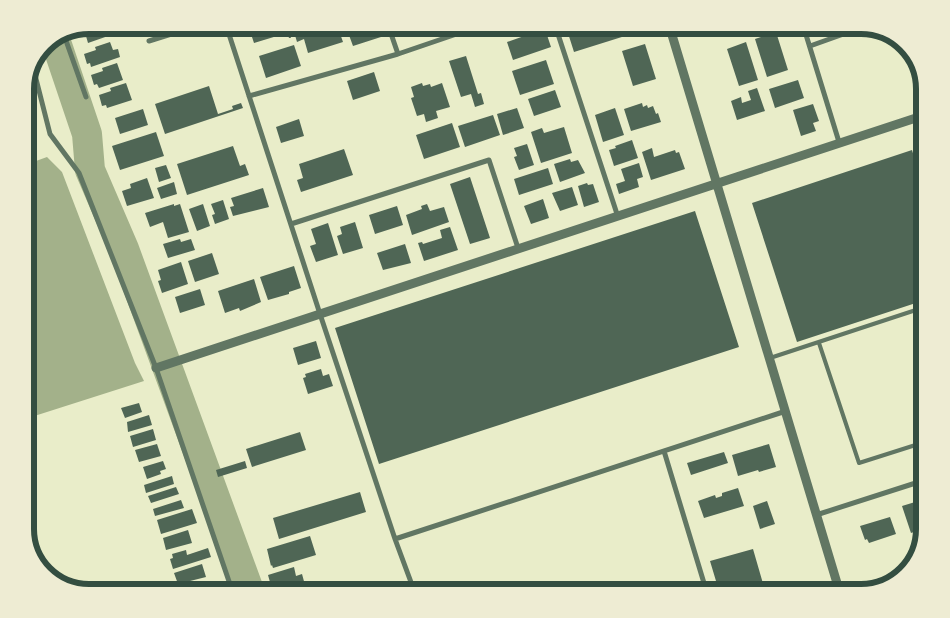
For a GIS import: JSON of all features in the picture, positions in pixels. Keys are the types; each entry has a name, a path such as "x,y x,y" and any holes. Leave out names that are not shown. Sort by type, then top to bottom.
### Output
{"street":[{"path":"149,41 171,34"},
{"path":"229,34 320,314 412,584"},
{"path":"391,34 398,54"},
{"path":"249,96 398,54 456,34"},
{"path":"558,34 618,217"},
{"path":"672,34 837,584"},
{"path":"806,34 839,142"},
{"path":"810,46 844,34"},
{"path":"65,39 86,97"},
{"path":"36,77 50,134 79,173 156,368 230,584"},
{"path":"156,368 916,118"},
{"path":"291,224 489,160 518,248"},
{"path":"395,539 786,411"},
{"path":"664,451 704,584"},
{"path":"816,515 916,483"}],"lane":[{"path":"770,358 916,310"},
{"path":"819,342 859,463 916,445"}],"shaded area":[{"path":"47,157 62,172 135,363 144,381 34,416 34,162"}],"building":[{"path":"85,34 111,35 88,43"},
{"path":"251,34 284,34 254,43"},
{"path":"295,34 340,34 343,42 308,53 304,39 297,42"},
{"path":"349,34 380,34 381,37 353,46"},
{"path":"547,34 551,47 513,60 507,42 527,35"},
{"path":"568,34 631,34 574,52"},
{"path":"777,34 788,70 767,77 755,39"},
{"path":"110,42 113,50 118,49 120,57 91,67 90,63 87,64 84,54 96,50 95,47"},
{"path":"746,42 758,80 739,86 727,49"},
{"path":"645,44 656,79 633,86 622,51"},
{"path":"294,45 301,66 266,78 259,56"},
{"path":"466,56 478,94 481,93 484,104 475,107 471,94 461,97 449,61"},
{"path":"546,60 554,84 520,95 512,71"},
{"path":"117,63 123,80 99,88 97,84 94,85 91,75 103,71 102,68"},
{"path":"374,72 380,91 353,100 347,81"},
{"path":"798,80 804,98 775,108 769,89"},
{"path":"126,83 132,100 107,108 106,105 102,106 99,95 111,91 110,88"},
{"path":"422,83 423,86 430,84 431,87 442,83 450,107 436,111 438,118 426,122 424,114 417,116 411,98 414,97 411,87"},
{"path":"209,86 218,114 233,109 232,106 241,103 243,108 165,134 155,104"},
{"path":"757,88 765,111 737,120 731,101 741,97 742,103 751,100 748,91"},
{"path":"555,90 561,107 534,116 528,99"},
{"path":"642,103 643,107 647,105 648,108 653,106 661,122 631,131 624,109"},
{"path":"813,104 819,121 813,123 816,131 801,136 793,110"},
{"path":"517,108 524,128 503,135 497,114"},
{"path":"615,108 624,135 603,142 595,115"},
{"path":"143,109 148,125 120,134 115,118"},
{"path":"493,115 500,135 465,147 458,126"},
{"path":"299,119 304,136 281,143 276,127"},
{"path":"452,123 460,147 424,159 416,135"},
{"path":"564,127 572,153 541,163 531,132 542,128 544,133"},
{"path":"156,132 164,156 120,170 112,146"},
{"path":"632,140 638,158 614,166 609,150"},
{"path":"527,144 534,165 519,170 514,157 517,156 514,148"},
{"path":"233,146 240,166 245,164 249,175 187,195 177,164"},
{"path":"652,148 654,157 675,150 676,153 679,152 685,169 651,180 642,152"},
{"path":"344,149 353,175 301,192 297,180 303,178 299,164"},
{"path":"912,150 916,163 916,303 797,342 752,203"},
{"path":"570,159 571,162 578,160 585,173 560,182 554,164"},
{"path":"639,163 643,177 637,179 639,187 619,194 616,184 625,181 621,169"},
{"path":"166,165 171,178 159,182 155,168"},
{"path":"548,168 553,184 519,195 514,179"},
{"path":"470,177 490,238 470,244 450,184"},
{"path":"147,178 154,198 127,206 122,191 131,188 130,184"},
{"path":"174,182 177,194 161,199 157,188"},
{"path":"587,183 588,185 593,184 599,202 584,207 578,186"},
{"path":"572,187 578,205 560,211 552,193"},
{"path":"263,188 269,207 233,216 230,207 234,206 231,198"},
{"path":"543,199 549,218 531,224 524,206"},
{"path":"223,200 229,219 215,224 212,215 215,214 211,204"},
{"path":"174,204 174,206 180,204 189,232 168,238 163,222 150,227 145,213"},
{"path":"203,204 210,226 197,231 189,209"},
{"path":"427,204 430,211 444,207 449,222 412,235 406,215 422,209 421,206"},
{"path":"397,206 403,225 375,234 369,215"},
{"path":"695,211 739,347 379,464 335,328"},
{"path":"355,222 363,248 343,254 337,236 342,234 340,227"},
{"path":"328,223 338,255 316,262 310,246 316,244 311,229"},
{"path":"450,227 458,250 424,261 418,243 422,242 423,244 442,238 440,230"},
{"path":"180,239 181,242 191,239 195,250 168,258 163,244"},
{"path":"405,244 411,263 383,270 377,253"},
{"path":"212,253 219,274 195,282 188,261"},
{"path":"181,262 188,284 162,293 158,281 161,280 158,270"},
{"path":"294,266 301,288 289,292 289,294 268,300 260,277"},
{"path":"254,279 261,302 240,311 239,308 225,313 218,291"},
{"path":"200,289 205,305 180,313 175,297"},
{"path":"316,341 321,358 298,365 293,348"},
{"path":"321,369 323,376 329,374 333,386 308,394 303,378 306,377 305,374"},
{"path":"139,403 142,412 125,418 121,408"},
{"path":"149,415 152,425 128,432 127,422"},
{"path":"153,429 156,440 133,447 130,436"},
{"path":"300,432 306,450 252,467 246,449"},
{"path":"157,444 161,456 139,462 135,450"},
{"path":"769,444 776,467 738,476 732,455"},
{"path":"724,452 728,463 691,475 687,463"},
{"path":"163,461 166,469 160,471 161,474 147,479 143,467"},
{"path":"245,461 247,468 218,477 216,470"},
{"path":"172,476 174,484 146,493 144,485"},
{"path":"176,487 179,494 151,503 148,496"},
{"path":"738,488 744,506 704,518 698,501 715,495 716,498 722,496 722,493"},
{"path":"360,492 366,512 279,539 273,518"},
{"path":"181,500 184,508 155,516 153,509"},
{"path":"767,501 775,524 760,529 753,506"},
{"path":"916,502 916,531 911,533 902,506"},
{"path":"192,509 197,523 161,534 157,520"},
{"path":"890,517 896,534 869,543 867,539 865,540 860,526"},
{"path":"188,530 192,543 166,550 163,538"},
{"path":"310,536 316,555 273,568 271,566 267,549"},
{"path":"208,548 211,557 173,569 170,559 173,558 172,554 186,550 187,555"},
{"path":"753,549 763,584 717,584 710,561"},
{"path":"202,564 206,577 178,584 174,573"},
{"path":"294,567 296,576 302,574 305,584 270,584 268,575"}],"waterway":[{"path":"57,44 87,134 90,170 124,249 247,584"}]}
